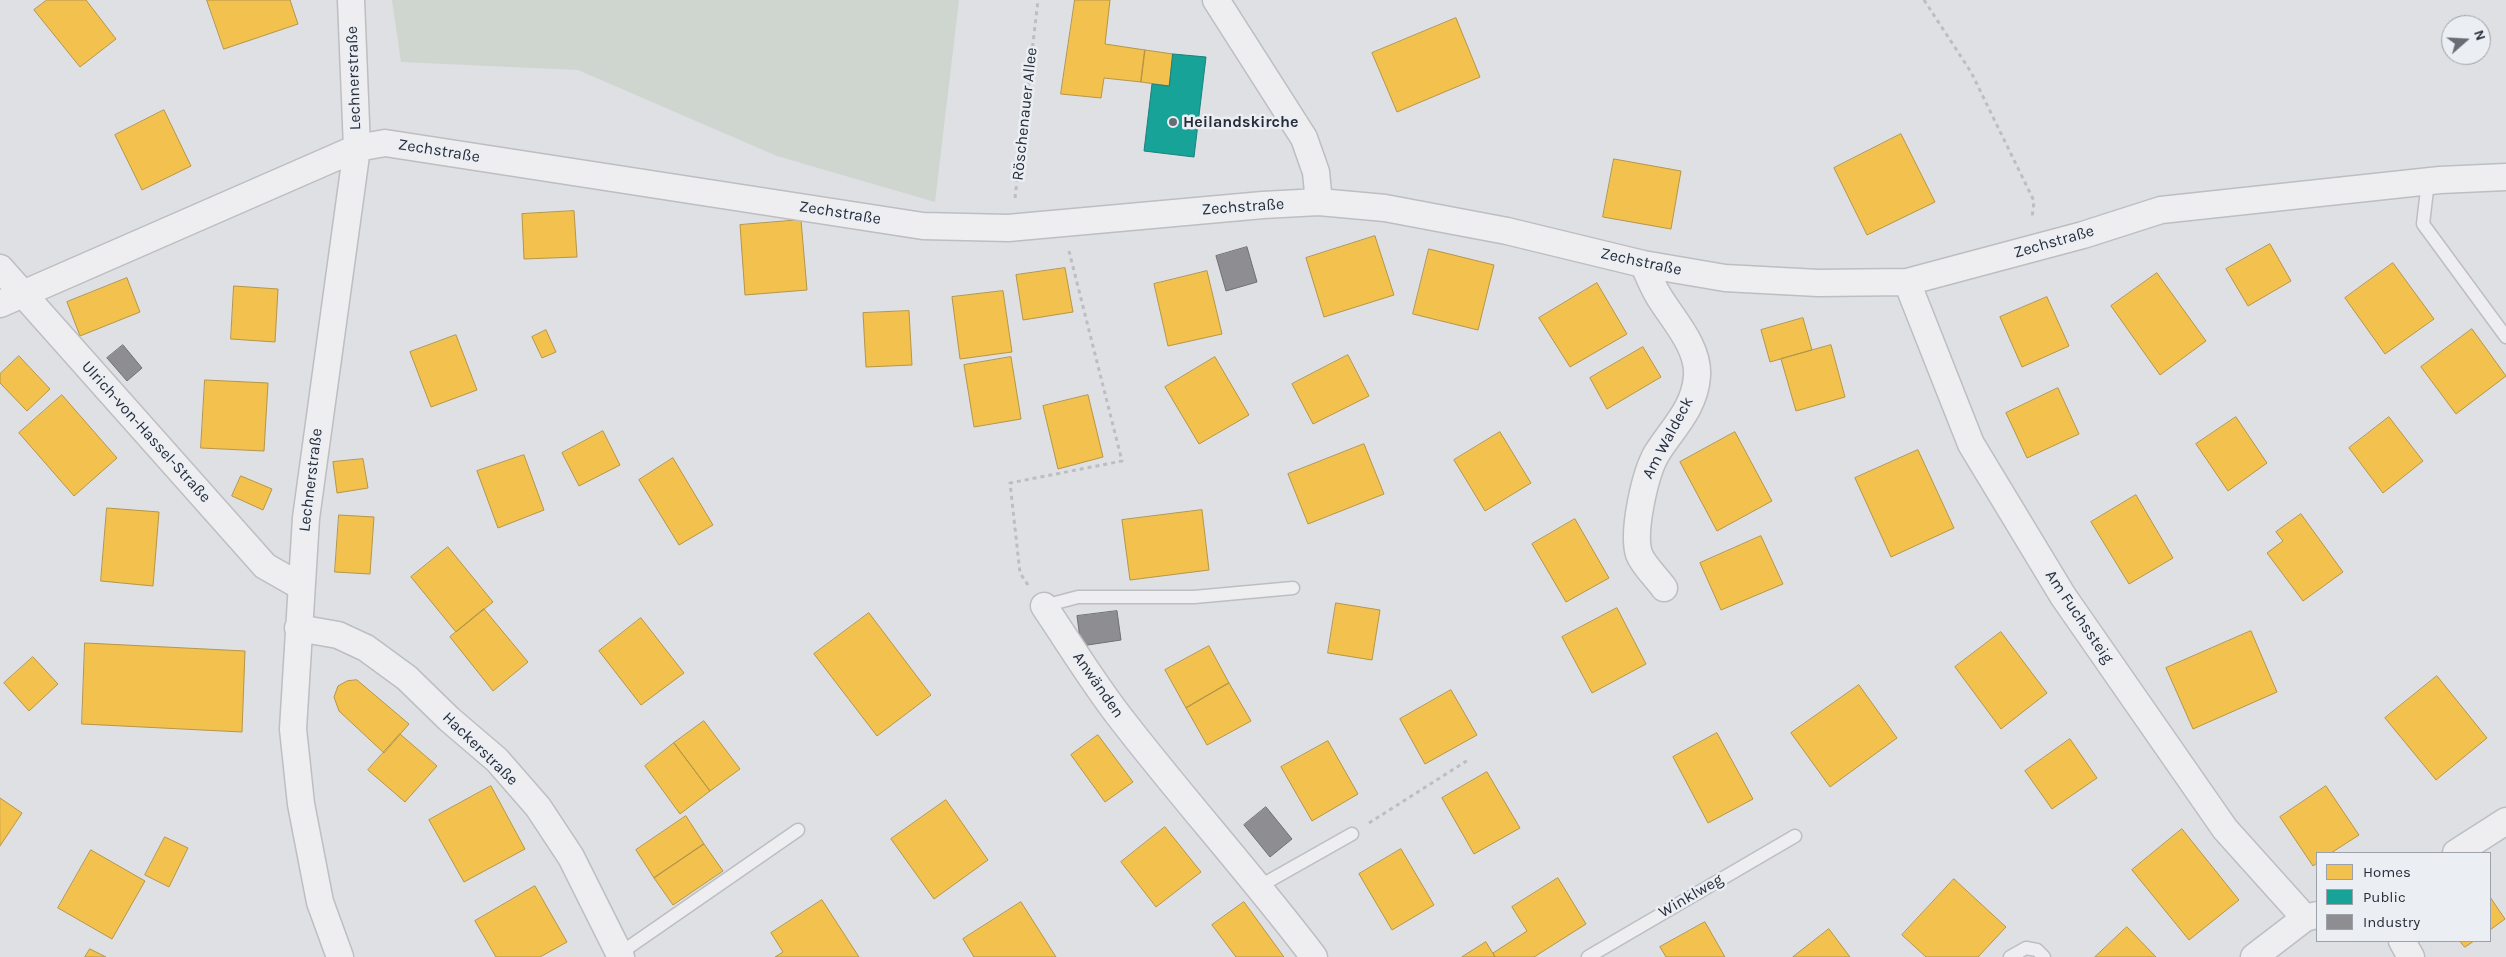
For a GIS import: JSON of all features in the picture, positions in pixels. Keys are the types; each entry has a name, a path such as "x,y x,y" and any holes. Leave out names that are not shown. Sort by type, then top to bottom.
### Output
{"street":[{"name":"Lechnerstraße","path":"340,957 320,902 301,804 293,730 300,586 306,518 357,148 351,0"},
{"path":"1216,0 1304,138 1316,172 1319,202"},
{"name":"Zechstraße","path":"12,300 357,148 385,143 923,226 1008,228 1263,205 1319,202 1385,208 1507,231 1642,264 1725,278 1818,283 1908,282 2083,235 2161,210 2428,181 2506,177"},
{"name":"Am Waldeck","path":"1642,264 1657,294 1689,342 1697,376 1690,403 1678,424 1656,454 1643,485 1638,520 1639,554 1664,588"},
{"name":"Ulrich-von-Hassel-Straße","path":"0,268 12,300 265,566 300,586"},
{"name":"Am Fuchssteig","path":"1908,282 1971,444 2062,596 2225,830 2311,916"},
{"name":"Anwänden","path":"1044,606 1117,713 1188,803 1260,886 1314,957"},
{"name":"Hackerstraße","path":"298,628 338,636 366,648 408,678 449,719 497,760 538,807 571,857 620,955"},
{"path":"2458,852 2506,821"},
{"path":"2254,957 2311,916"},
{"path":"2403,942 2411,957"}],"lane":[{"path":"2428,181 2423,224 2506,337"},
{"path":"1044,606 1078,597 1194,597 1293,588"},
{"path":"620,955 798,830"},
{"path":"1260,886 1352,834"},
{"name":"Winklweg","path":"1588,957 1795,836"},
{"path":"2010,957 2026,948 2037,950 2044,957"}],"path":[{"name":"Röschenauer Allee","path":"1008,228 1017,192 1038,0"},
{"path":"1924,0 1971,72 2034,201 2027,250"},
{"path":"1044,606 1020,573 1010,483 1122,461 1062,224"},
{"path":"1352,834 1468,760"}],"shaded area":[{"path":"392,0 959,0 935,202 777,156 578,70 401,62"}],"building: Homes":[{"path":"47,0 86,0 116,39 80,67 34,10"},
{"path":"207,0 290,0 298,24 224,49"},
{"path":"1075,0 1110,0 1105,44 1145,50 1141,82 1104,78 1101,98 1061,94"},
{"path":"1456,18 1480,77 1397,112 1372,53"},
{"path":"1145,50 1173,54 1169,86 1141,82"},
{"path":"164,110 191,166 142,190 115,135"},
{"path":"1901,134 1935,202 1867,235 1834,168"},
{"path":"1614,159 1681,171 1671,229 1603,217"},
{"path":"574,211 577,257 524,259 522,214"},
{"path":"801,220 807,290 745,295 740,225"},
{"path":"1375,236 1394,295 1324,317 1306,258"},
{"path":"2270,244 2291,281 2248,306 2226,269"},
{"path":"1429,249 1494,265 1478,330 1413,314"},
{"path":"2393,263 2434,319 2385,354 2345,298"},
{"path":"1065,268 1073,312 1023,320 1016,275"},
{"path":"1207,271 1222,334 1168,346 1154,284"},
{"path":"2157,273 2206,341 2160,375 2111,306"},
{"path":"127,278 140,312 80,336 67,302"},
{"path":"1597,283 1627,334 1570,367 1539,318"},
{"path":"234,286 278,289 275,342 231,339"},
{"path":"1003,291 1012,352 960,359 952,297"},
{"path":"2047,297 2069,346 2022,367 2000,317"},
{"path":"909,311 912,365 866,367 863,313"},
{"path":"1803,318 1812,350 1770,362 1761,330"},
{"path":"2472,329 2506,376 2456,414 2421,367"},
{"path":"546,330 556,352 542,358 532,337"},
{"path":"456,335 477,390 431,407 410,352"},
{"path":"1831,345 1845,397 1796,411 1781,359"},
{"path":"1643,347 1661,377 1607,409 1590,378"},
{"path":"1348,355 1369,396 1313,424 1292,384"},
{"path":"19,356 50,389 27,411 0,383 0,374"},
{"path":"1011,357 1021,419 974,427 964,365"},
{"path":"1215,357 1249,415 1199,444 1165,387"},
{"path":"205,380 268,383 264,451 201,448"},
{"path":"2058,388 2079,434 2027,458 2006,413"},
{"path":"62,395 117,458 74,496 19,433"},
{"path":"1088,395 1103,457 1058,469 1043,406"},
{"path":"2236,417 2267,463 2228,491 2196,444"},
{"path":"2389,417 2423,461 2383,493 2349,448"},
{"path":"603,431 620,465 579,486 562,453"},
{"path":"1500,432 1531,483 1485,511 1454,460"},
{"path":"1735,432 1772,501 1717,531 1680,462"},
{"path":"1364,444 1384,494 1308,524 1288,474"},
{"path":"1918,450 1954,528 1891,557 1855,478"},
{"path":"524,455 544,510 498,528 477,471"},
{"path":"673,458 713,525 679,545 639,480"},
{"path":"363,459 368,488 337,493 333,462"},
{"path":"241,476 272,489 263,510 232,496"},
{"path":"2136,495 2173,558 2129,584 2091,522"},
{"path":"107,508 159,512 153,586 101,581"},
{"path":"1202,510 1209,570 1130,580 1122,520"},
{"path":"2301,514 2343,572 2303,601 2267,553 2283,541 2276,532"},
{"path":"339,515 374,517 370,574 335,572"},
{"path":"1575,519 1609,578 1566,602 1532,544"},
{"path":"1761,536 1783,584 1721,610 1700,563"},
{"path":"448,547 493,602 456,632 411,577"},
{"path":"1336,603 1380,610 1372,660 1328,653"},
{"path":"1617,608 1646,664 1592,693 1562,637"},
{"path":"484,609 528,662 493,691 450,637"},
{"path":"869,613 931,695 877,736 814,654"},
{"path":"641,618 684,673 641,705 599,651"},
{"path":"2251,631 2277,692 2193,729 2166,668"},
{"path":"2001,632 2047,693 2001,729 1955,667"},
{"path":"85,643 245,651 242,732 82,724"},
{"path":"1209,646 1229,683 1186,708 1165,670"},
{"path":"33,657 58,684 29,711 4,683"},
{"path":"2437,676 2487,738 2436,780 2385,718"},
{"path":"357,680 409,724 384,753 339,711 334,697 338,686 347,681"},
{"path":"1229,683 1251,721 1207,745 1186,708"},
{"path":"1859,685 1897,738 1830,787 1791,733"},
{"path":"1451,690 1477,735 1425,764 1400,719"},
{"path":"704,721 740,769 710,791 674,743"},
{"path":"1717,733 1753,799 1708,823 1673,757"},
{"path":"400,734 437,766 405,802 368,770"},
{"path":"1098,735 1133,782 1105,802 1071,755"},
{"path":"2070,739 2097,778 2052,809 2025,771"},
{"path":"1328,741 1358,794 1312,821 1281,767"},
{"path":"674,743 710,791 680,814 645,766"},
{"path":"1487,772 1520,828 1474,854 1442,798"},
{"path":"491,786 525,849 464,882 429,820"},
{"path":"2326,786 2359,835 2333,852 2316,852 2316,864 2313,866 2280,817"},
{"path":"0,798 22,813 0,846"},
{"path":"946,800 988,860 934,899 891,839"},
{"path":"686,816 704,844 654,878 636,850"},
{"path":"1165,827 1201,872 1156,907 1121,862"},
{"path":"2182,829 2239,900 2189,940 2132,870"},
{"path":"165,837 188,848 169,887 145,875"},
{"path":"704,844 723,871 673,905 654,878"},
{"path":"1401,849 1434,905 1392,930 1359,874"},
{"path":"91,850 145,881 112,939 58,908"},
{"path":"1558,878 1586,924 1534,957 1495,957 1493,953 1527,931 1512,907"},
{"path":"1954,879 2006,927 1978,957 1926,957 1902,935"},
{"path":"535,886 567,942 540,957 496,957 475,921"},
{"path":"2491,898 2505,919 2491,929"},
{"path":"822,900 859,957 775,957 783,952 771,933"},
{"path":"1021,902 1056,957 974,957 963,939"},
{"path":"1244,902 1284,957 1236,957 1212,925"},
{"path":"1705,922 1725,957 1666,957 1660,947"},
{"path":"2127,927 2156,957 2095,957"},
{"path":"1829,929 1850,957 1793,957"},
{"path":"1486,942 1495,957 1462,957"},
{"path":"2461,942 2472,942 2465,947"},
{"path":"90,949 106,957 85,957"}],"building: Public":[{"name":"Heilandskirche","path":"1173,54 1206,57 1194,157 1144,151 1152,84 1169,86"}],"building: Industry":[{"path":"1247,247 1257,282 1226,291 1216,256"},
{"path":"123,345 142,368 127,381 107,358"},
{"path":"1117,611 1121,640 1081,646 1077,616"},
{"path":"1266,807 1292,839 1270,857 1244,825"}],"place":[{"name":"Heilandskirche","path":"1173,122"}]}
